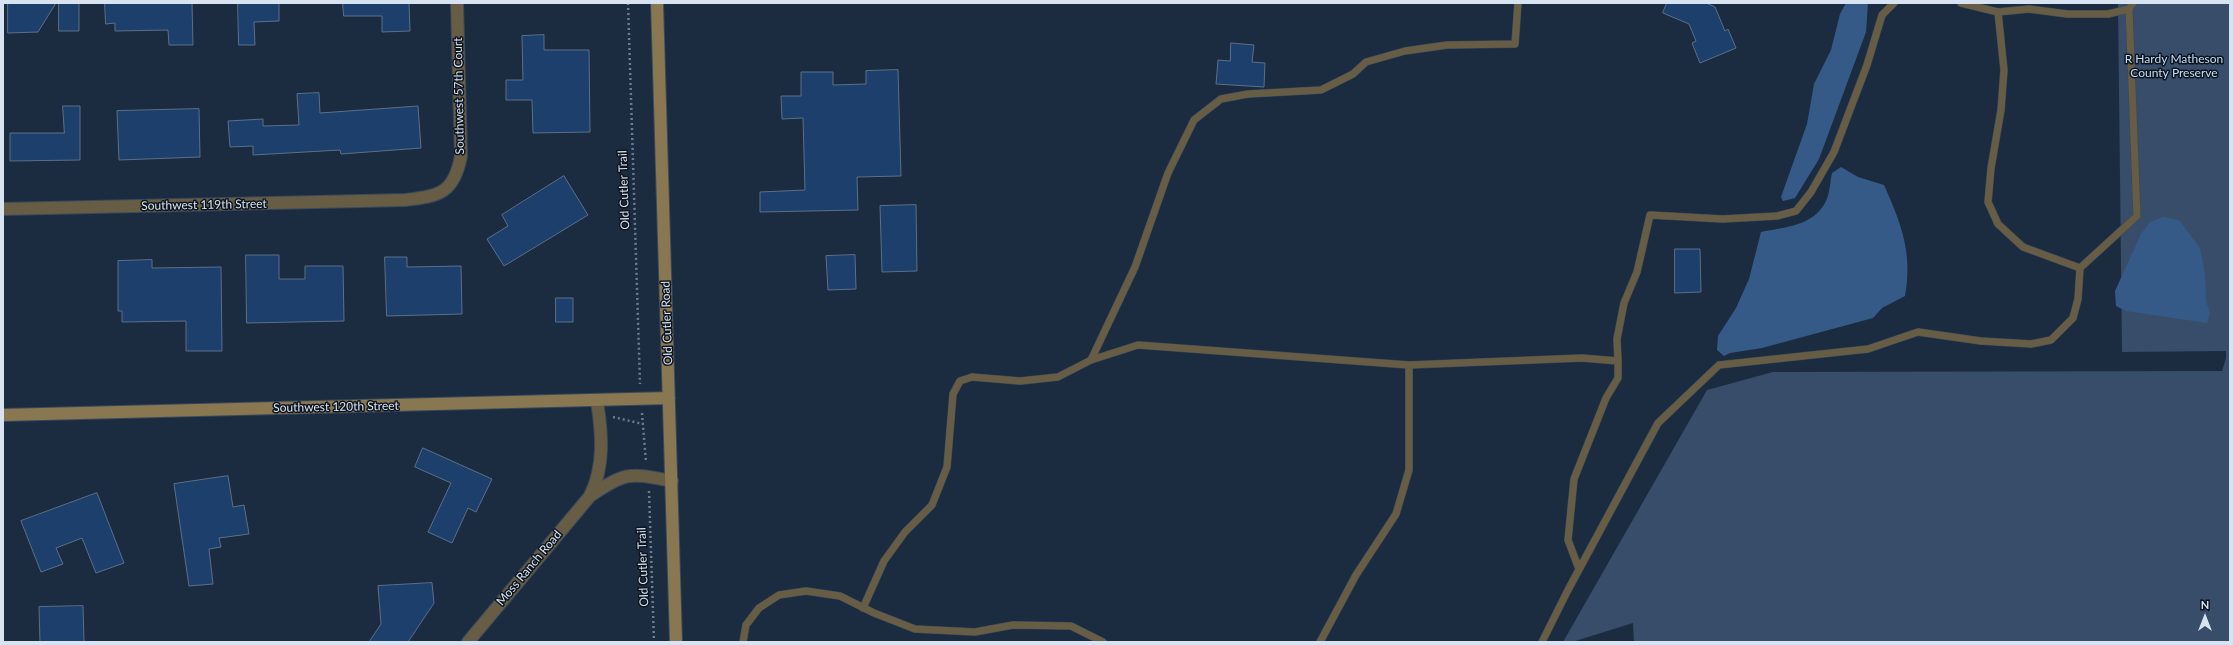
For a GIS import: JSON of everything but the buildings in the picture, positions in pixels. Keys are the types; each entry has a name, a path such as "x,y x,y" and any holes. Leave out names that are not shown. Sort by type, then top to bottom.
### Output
{"street":[{"name":"Southwest 57th Court","path":"405,200 440,194 451,185 458,173 461,141 457,3"},
{"name":"Old Cutler Road","path":"657,3 676,642"},
{"name":"Southwest 119th Street","path":"3,209 405,200"},
{"name":"Southwest 120th Street","path":"3,415 669,398"},
{"name":"Moss Ranch Road","path":"590,496 599,470 601,451 601,425 597,401"},
{"name":"Moss Ranch Road","path":"468,642 590,496 610,482 627,475 647,476 672,481"}],"lane":[{"path":"1091,360 1135,267 1168,174 1194,120 1221,99 1248,94 1321,90 1353,74 1366,62 1405,51 1447,45 1514,44 1518,3"},
{"path":"1579,569 1568,540 1574,479 1606,398 1618,378 1617,339 1624,303 1637,272 1650,215 1723,219 1777,216 1796,211 1812,192 1834,152 1867,65 1882,15 1894,3"},
{"path":"1542,642 1579,569 1658,423 1719,365 1868,349 1918,332 1981,341 2031,344 2051,340 2073,318 2078,299 2080,268 2137,216 2131,6 2108,14 2067,14 2029,9 1998,12 1961,3"},
{"path":"1998,12 2004,70 2001,110 1991,168 1988,202 1998,224 2023,247 2080,268"},
{"path":"864,608 884,560 905,532 932,505 947,466 953,394 960,381 972,377 1020,381 1058,377 1091,360 1138,345 1409,365 1582,358 1618,361"},
{"path":"1320,642 1356,575 1396,514 1409,470 1409,365"},
{"path":"743,642 746,625 759,608 778,595 806,591 840,596 864,608 915,629 975,632 1014,625 1071,626 1103,642"}],"path":[{"name":"Old Cutler Trail","path":"628,3 640,376"},
{"path":"642,415 645,450"},
{"path":"613,416 642,424"},
{"name":"Old Cutler Trail","path":"649,491 654,642"}],"green space":[{"name":"R Hardy Matheson County Preserve","path":"2118,3 2230,3 2230,642 1634,642 1633,623 1572,642 1563,642 1707,390 1773,372 2222,371 2226,358 2226,351 2122,352"}],"shaded area":[{"path":"1846,3 1868,3 1866,32 1819,159 1795,198 1783,201 1781,197 1807,124 1814,84 1831,50 1840,14"},
{"path":"1841,167 1858,177 1884,185 1896,212 1904,239 1907,266 1905,296 1882,308 1873,318 1762,348 1730,353 1724,356 1717,350 1718,336 1736,308 1749,279 1761,232 1789,227 1814,216 1826,201 1832,173"},
{"path":"2163,217 2179,220 2200,248 2205,275 2206,301 2210,313 2207,323 2126,311 2116,306 2115,291 2141,234 2150,222"}]}
